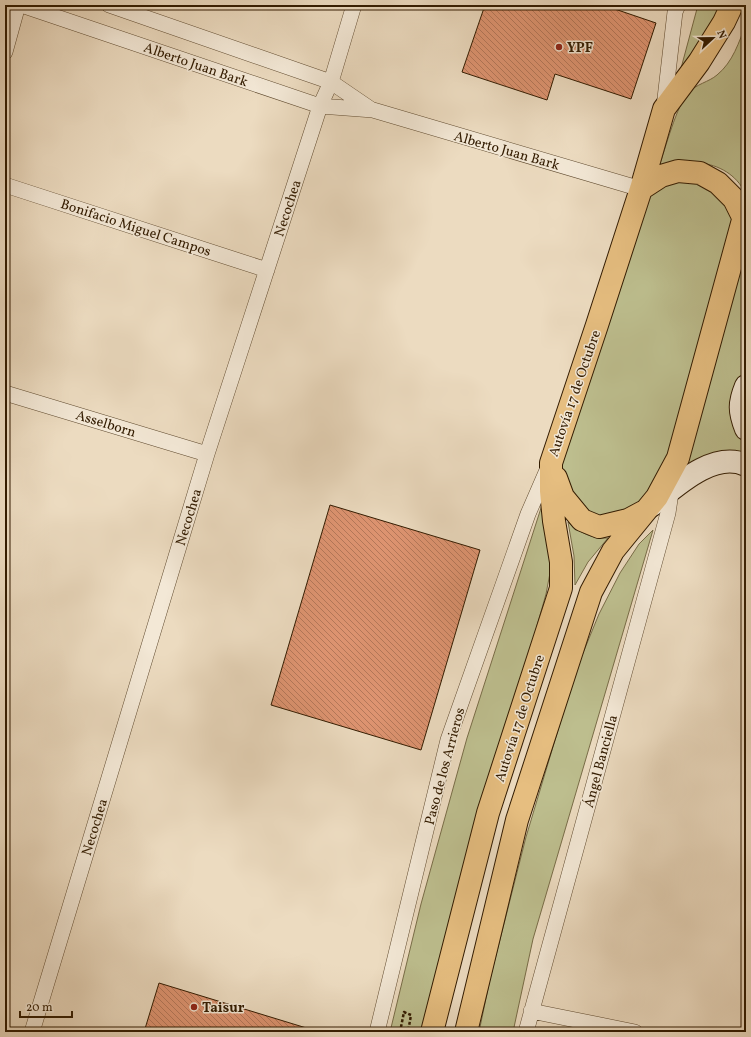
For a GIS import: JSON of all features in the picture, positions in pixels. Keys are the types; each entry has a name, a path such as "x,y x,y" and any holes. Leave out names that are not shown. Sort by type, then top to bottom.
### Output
{"highway":[{"name":"Autovía 17 de Octubre","path":"432,1032 488,813 561,588 561,562 554,521 551,491 551,463 641,189 664,109 698,62 724,22 732,5"},
{"path":"641,189 661,176 678,171 700,173 718,183 734,199 745,217"},
{"name":"Autovía 17 de Octubre","path":"466,1032 517,820 591,592 613,551 646,511 665,484 678,458 745,217"},
{"path":"551,463 563,497 582,520 599,526 628,520 646,511"}],"main road":[{"path":"746,386 741,401 741,416 746,428"},
{"path":"646,511 702,468 722,462 743,462"}],"street":[{"path":"5,52 20,5"},
{"name":"Alberto Juan Bark","path":"20,5 320,106 373,110 641,189"},
{"name":"Alberto Juan Bark","path":"109,5 331,82 373,110"},
{"name":"Necochea","path":"32,1032 207,454 320,106 331,82 354,5"},
{"path":"664,109 675,12 678,5"},
{"name":"Bonifacio Miguel Campos","path":"5,185 267,270"},
{"name":"Asselborn","path":"5,393 207,454"},
{"name":"Ángel Banciella","path":"526,1032 666,521 678,458"},
{"name":"Paso de los Arrieros","path":"377,1032 448,740 528,514 551,463"},
{"path":"531,1011 635,1032"}],"path":[{"path":"400,1032 404,1012 411,1015 408,1032"}],"green space":[{"path":"698,5 723,5 680,72"},
{"path":"746,24 744,71 746,88 746,176 743,189 735,178 723,170 703,163 659,167 672,128 684,99 691,90 723,70 735,51"},
{"path":"700,173 746,225 746,460 657,497 599,527 551,463 641,189"},
{"path":"542,505 551,551 550,573 546,594 422,1032 390,1032 421,904 467,738"},
{"path":"568,522 577,529 591,536 608,538 588,562 575,585 574,556"},
{"path":"653,530 533,939 513,1032 479,1032 490,979 526,837 576,670 599,614 620,573 639,544"}],"building":[{"name":"YPF","path":"485,5 603,5 656,23 631,99 555,74 547,100 462,72"},
{"path":"330,505 480,550 421,750 271,705"},
{"name":"Taisur","path":"159,983 313,1030 313,1032 144,1032"}],"place":[{"name":"YPF","path":"559,47"},
{"name":"Taisur","path":"194,1007"}]}
